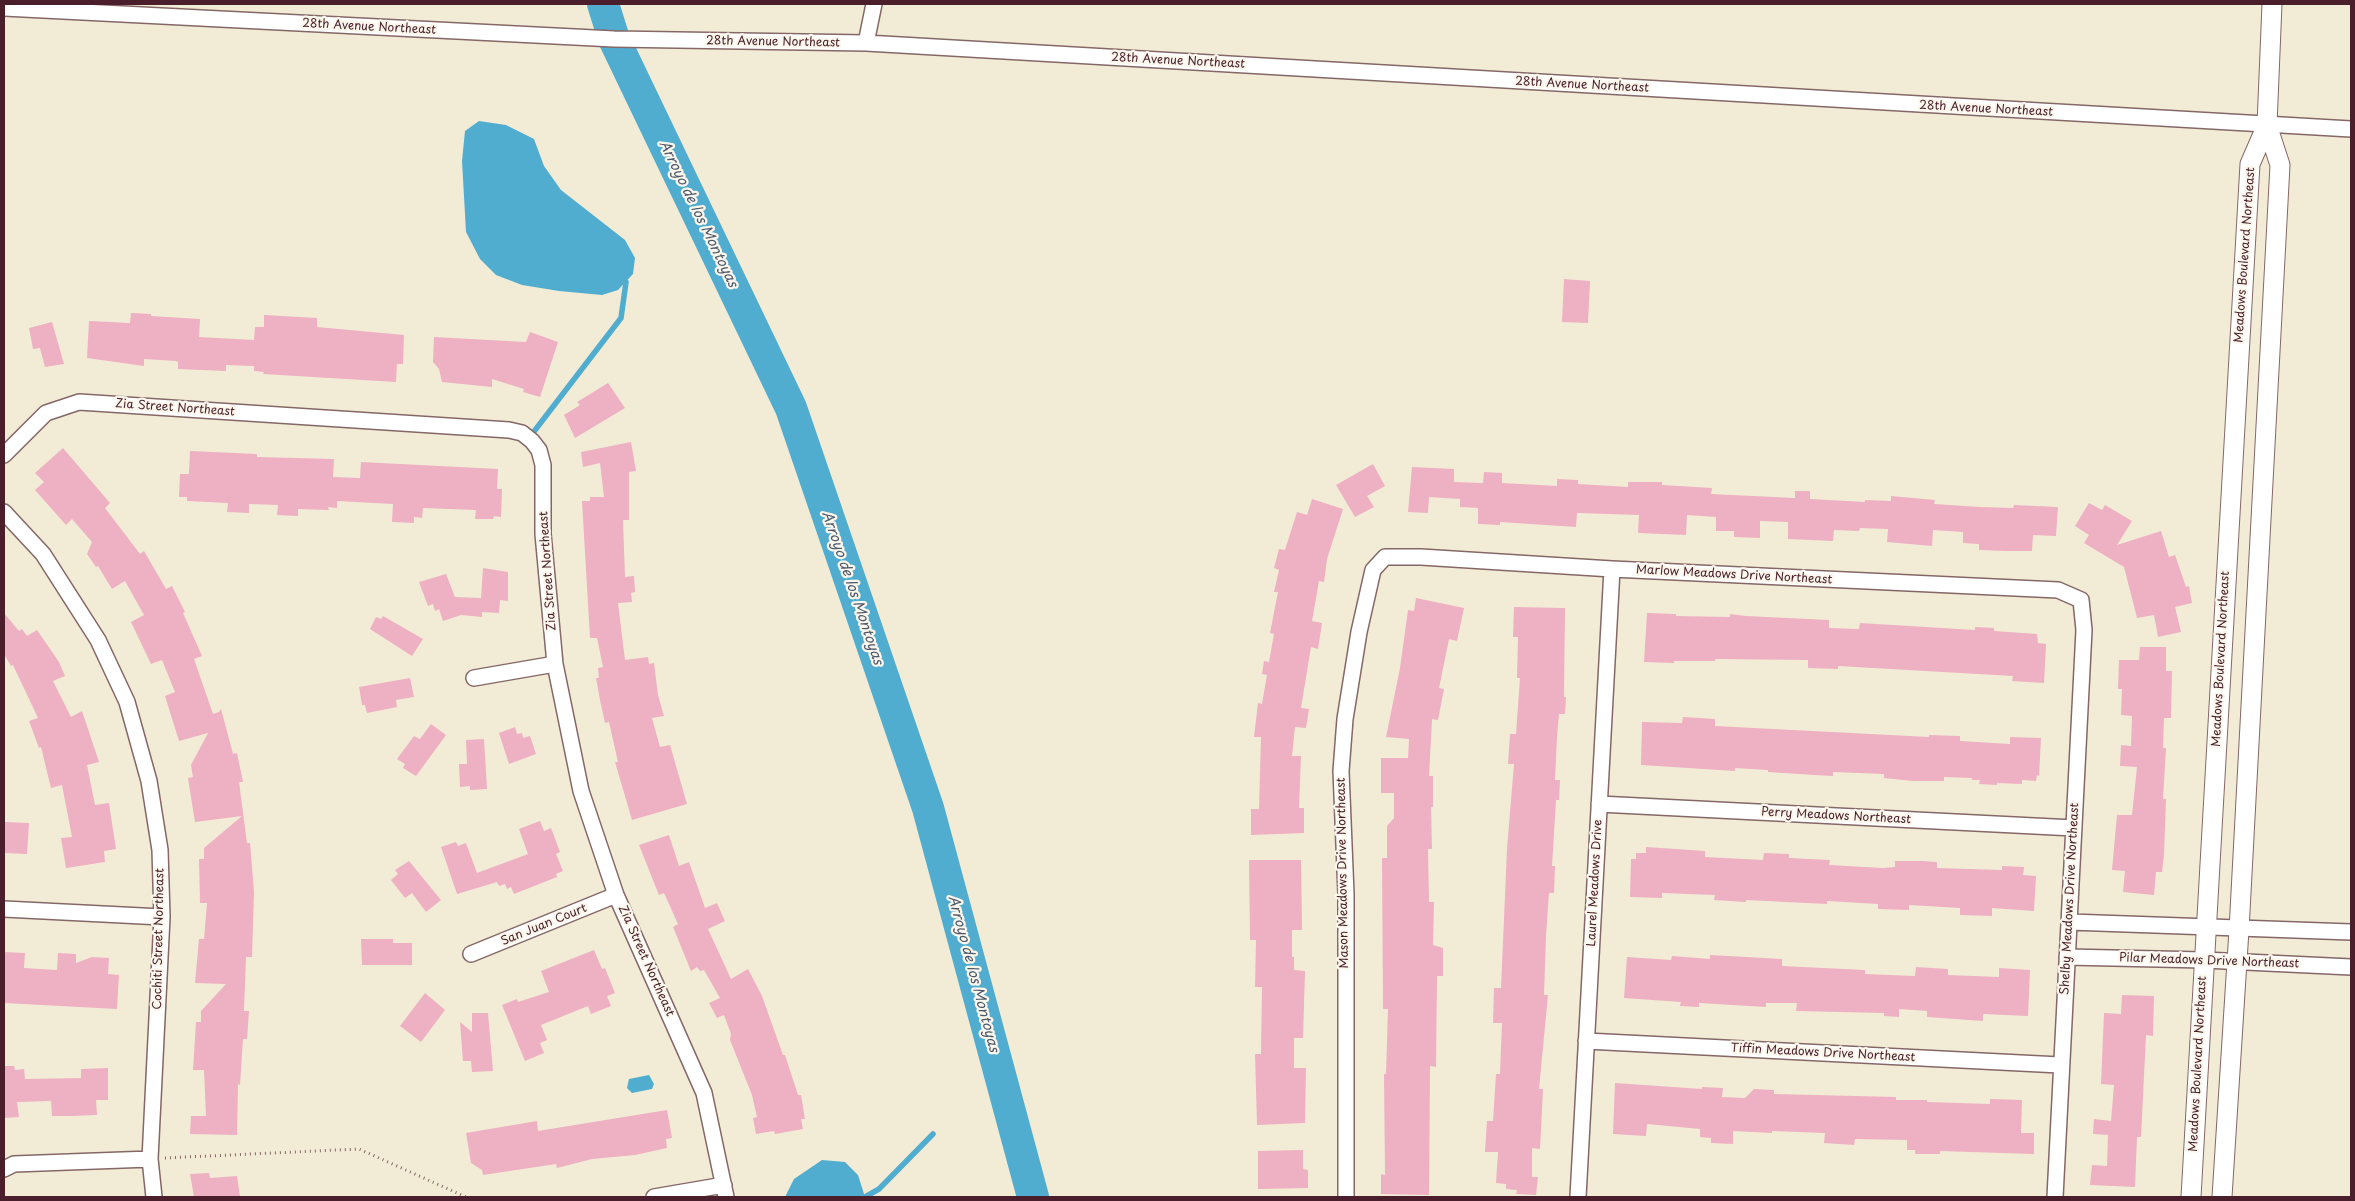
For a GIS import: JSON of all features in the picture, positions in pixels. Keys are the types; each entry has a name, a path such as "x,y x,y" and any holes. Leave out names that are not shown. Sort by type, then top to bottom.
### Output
{"street":[{"path":"866,43 874,4"},
{"name":"Meadows Boulevard Northeast","path":"2222,1197 2236,961 2240,930 2280,165 2267,125 2272,4"},
{"name":"28th Avenue Northeast","path":"4,8 614,39 866,43 2351,129"},
{"name":"Meadows Boulevard Northeast","path":"2191,1197 2250,164 2267,125"},
{"name":"Zia Street Northeast","path":"4,456 46,413 80,402 509,430 522,433 535,445 543,465 542,534 555,664 581,791 616,896 704,1093 725,1191"},
{"name":"Cochiti Street Northeast","path":"4,512 43,554 98,640 127,702 151,791 160,850 162,918 150,1159 154,1197"},
{"name":"Marlow Meadows Drive Northeast","path":"1385,557 1421,557 1612,569 2058,590 2081,600"},
{"name":"Mason Meadows Drive Northeast","path":"1346,1197 1346,894 1341,771 1345,719 1359,632 1373,570 1385,557"},
{"name":"Laurel Meadows Drive","path":"1578,1197 1612,569"},
{"name":"Shelby Meadows Drive Northeast","path":"2055,1197 2060,1065 2070,922 2084,630 2081,600"},
{"path":"474,678 555,664"},
{"name":"Perry Meadows Northeast","path":"1599,804 2074,828"},
{"name":"San Juan Court","path":"471,954 616,896"},
{"path":"4,909 162,918"},
{"path":"2070,922 2240,930 2351,932"},
{"name":"Pilar Meadows Drive Northeast","path":"2067,957 2236,961 2351,967"},
{"name":"Tiffin Meadows Drive Northeast","path":"1586,1041 2060,1065"},
{"path":"4,1169 14,1164 150,1159"},
{"path":"654,1197 725,1191"}],"path":[{"path":"150,1159 359,1149 466,1197"}],"water":[{"path":"479,121 506,125 534,139 544,166 561,190 625,240 635,258 633,274 618,290 602,295 522,285 496,275 480,259 466,232 462,161 465,131"},
{"path":"649,1075 654,1084 652,1089 632,1093 627,1088 629,1079"},
{"path":"822,1160 845,1162 858,1175 865,1197 785,1197 794,1179"}],"building":[{"path":"1564,279 1590,281 1588,323 1562,322"},
{"path":"131,313 200,319 199,337 254,340 255,327 264,327 264,315 317,318 317,327 404,335 403,364 397,364 396,382 263,374 264,372 254,371 254,366 226,365 226,371 178,369 178,362 176,361 144,359 144,366 87,358 89,321 130,323"},
{"path":"52,322 64,364 45,367 40,348 33,349 29,328"},
{"path":"530,332 558,342 540,397 523,392 524,389 492,379 492,387 442,382 439,369 433,362 434,337 526,342"},
{"path":"608,383 625,408 575,438 564,415 580,405 577,402"},
{"path":"631,442 636,471 629,472 629,520 623,520 625,577 634,576 635,592 631,593 632,602 618,603 625,660 648,657 649,664 654,663 658,695 664,716 652,718 660,747 670,745 687,804 632,820 615,762 618,762 609,722 605,723 600,700 596,678 599,678 598,668 603,667 597,638 590,638 582,501 590,501 590,497 604,497 600,463 583,467 581,452"},
{"path":"63,448 110,503 105,508 140,554 144,551 166,589 172,586 185,612 183,613 202,656 194,659 213,714 221,709 233,754 237,753 243,782 239,782 247,843 250,843 254,892 252,957 246,957 244,1011 249,1011 247,1039 243,1039 240,1085 238,1084 237,1135 190,1134 191,1116 206,1116 204,1070 193,1070 196,1022 201,1022 201,1011 226,984 195,983 199,939 204,939 207,903 200,903 199,859 204,859 204,848 242,816 195,822 188,778 193,777 191,765 208,733 179,741 165,696 175,692 162,660 151,664 131,622 144,615 125,581 112,589 98,566 96,567 87,554 92,542 72,519 66,525 35,490 44,482 35,473"},
{"path":"190,451 257,454 257,457 334,459 333,477 360,478 361,462 498,469 497,489 502,489 501,517 494,516 493,519 475,519 476,510 423,508 422,518 414,517 414,523 392,522 393,504 337,501 337,508 328,507 329,510 298,509 298,516 277,515 278,505 249,504 249,513 227,512 228,503 187,501 187,497 179,497 180,474 189,474"},
{"path":"1373,464 1385,486 1367,496 1374,507 1355,517 1336,485"},
{"path":"1412,467 1454,469 1454,482 1483,483 1484,472 1502,473 1502,483 1557,486 1557,479 1578,480 1578,484 1628,487 1628,482 1662,482 1662,485 1712,488 1711,494 1795,498 1795,491 1810,491 1810,499 1865,502 1865,500 1891,501 1891,496 1935,500 1934,504 2013,508 2014,505 2058,507 2056,536 2033,535 2032,551 2006,551 1979,550 1979,544 1963,543 1963,532 1933,530 1932,546 1887,542 1888,529 1860,528 1859,531 1834,530 1833,541 1788,539 1788,522 1760,521 1760,538 1734,537 1734,531 1716,531 1716,517 1687,515 1686,535 1638,533 1639,515 1577,513 1576,527 1500,522 1500,525 1478,524 1478,508 1460,507 1460,499 1429,497 1428,513 1408,512"},
{"path":"1312,499 1343,509 1327,559 1324,582 1319,581 1312,621 1322,623 1318,649 1311,647 1301,708 1309,709 1306,728 1295,727 1292,756 1301,756 1299,808 1304,808 1304,833 1251,835 1251,809 1259,809 1261,737 1254,737 1258,703 1262,704 1267,675 1262,674 1264,661 1269,662 1274,634 1270,633 1278,592 1274,592 1279,570 1274,568 1279,549 1285,550 1297,512 1307,515"},
{"path":"2089,503 2102,510 2105,505 2132,521 2117,545 2161,531 2169,557 2175,555 2186,587 2189,586 2192,603 2175,607 2181,632 2158,637 2154,615 2137,618 2124,567 2084,543 2089,535 2075,526"},
{"path":"483,568 508,572 508,601 500,600 499,613 482,612 482,617 461,615 443,621 439,609 435,611 433,604 428,606 419,582 446,574 455,597 481,598"},
{"path":"1416,598 1464,608 1457,641 1449,639 1439,688 1444,689 1438,720 1432,719 1429,776 1433,776 1433,807 1431,807 1432,849 1428,849 1429,902 1434,902 1433,945 1443,948 1443,976 1437,976 1436,1067 1430,1066 1429,1195 1381,1194 1381,1174 1385,1175 1384,1074 1386,1074 1388,1009 1383,1009 1382,858 1387,858 1387,826 1394,818 1394,793 1381,793 1381,758 1408,758 1409,739 1386,737 1400,668 1408,610 1414,611"},
{"path":"1514,607 1565,608 1564,697 1566,697 1565,714 1559,714 1557,736 1555,780 1560,780 1559,800 1556,800 1552,866 1555,866 1554,893 1549,893 1546,936 1544,995 1548,995 1539,1089 1543,1089 1540,1149 1532,1148 1532,1177 1538,1177 1536,1195 1516,1194 1517,1190 1506,1189 1506,1184 1496,1183 1498,1152 1485,1152 1487,1121 1493,1121 1496,1074 1500,1074 1502,1023 1493,1023 1494,988 1501,988 1507,849 1514,764 1508,764 1510,734 1516,734 1520,678 1517,678 1518,637 1513,637"},
{"path":"4,613 19,631 22,629 27,636 37,630 59,662 65,676 53,681 71,717 82,711 99,762 87,765 95,805 109,803 116,849 104,851 105,862 66,868 61,838 72,837 62,785 51,788 41,747 39,748 29,721 38,718 13,665 11,666 4,654"},
{"path":"1647,613 1676,614 1676,616 1730,617 1730,614 1829,620 1829,628 1859,629 1860,623 1975,630 1975,627 1994,628 1994,631 2037,634 2038,643 2046,644 2044,683 2012,681 2013,676 1838,666 1838,669 1808,668 1808,660 1715,659 1715,661 1674,661 1674,663 1644,662"},
{"path":"383,616 423,639 412,656 370,629 376,617 381,619"},
{"path":"2140,647 2166,647 2166,671 2172,671 2171,718 2164,718 2163,748 2166,748 2163,799 2166,799 2164,855 2162,872 2156,872 2154,895 2123,892 2125,871 2112,870 2117,815 2132,815 2137,767 2120,766 2121,745 2131,746 2132,716 2121,715 2122,689 2118,689 2119,660 2139,660"},
{"path":"410,678 414,697 396,700 397,707 367,713 365,705 362,705 359,687"},
{"path":"1683,717 1715,719 1715,726 1929,737 1929,735 1960,736 1960,741 2010,744 2010,737 2041,738 2039,776 2037,775 2036,781 2022,780 2022,784 1997,783 1997,785 1979,784 1980,780 1972,780 1972,778 1944,777 1944,781 1913,781 1884,778 1884,774 1833,772 1833,776 1735,768 1735,771 1641,765 1642,722 1682,723"},
{"path":"431,724 446,735 416,776 403,768 405,764 397,759 414,736 420,739"},
{"path":"515,727 517,734 522,733 523,738 530,736 536,754 509,764 499,733"},
{"path":"484,739 487,789 470,790 470,786 460,787 459,764 467,764 466,740"},
{"path":"540,821 544,831 551,828 560,852 556,854 563,871 556,874 557,877 514,894 511,887 507,889 505,884 499,886 497,882 457,894 441,847 456,842 458,846 466,843 477,873 528,854 519,829"},
{"path":"4,822 29,823 27,854 4,853"},
{"path":"669,835 679,866 689,862 705,908 717,903 725,921 708,929 731,979 748,969 762,996 798,1095 801,1095 805,1119 801,1119 803,1129 775,1134 774,1131 756,1134 753,1118 757,1117 752,1095 730,1040 731,1034 724,1015 717,1018 709,1003 720,998 704,970 700,971 697,967 691,971 673,927 678,924 664,893 659,895 639,845"},
{"path":"1646,847 1705,851 1705,857 1763,860 1764,853 1789,854 1789,858 1830,860 1829,865 1883,868 1895,867 1895,861 1937,862 1937,868 2002,870 2002,866 2024,867 2023,875 2036,876 2034,911 1992,908 1992,916 1960,915 1960,908 1909,905 1909,910 1878,909 1878,904 1827,901 1827,904 1714,900 1715,895 1662,893 1662,898 1630,897 1631,859 1636,859 1636,853 1646,853"},
{"path":"1249,860 1301,860 1302,930 1292,930 1292,957 1294,957 1294,970 1305,971 1303,1038 1294,1038 1294,1068 1306,1068 1305,1123 1257,1125 1255,1054 1261,1054 1262,987 1255,987 1256,940 1250,940"},
{"path":"409,861 441,900 426,912 412,893 405,898 391,880 398,874 395,870"},
{"path":"361,939 393,939 393,943 412,943 412,965 362,965"},
{"path":"594,950 602,969 605,968 615,993 607,996 611,1006 591,1014 588,1006 541,1025 547,1040 540,1043 544,1053 525,1061 502,1005 517,999 518,1002 549,992 541,971"},
{"path":"4,952 25,953 24,968 57,970 58,953 76,954 76,963 92,957 109,958 108,974 119,975 117,1009 4,1003"},
{"path":"1710,955 1782,959 1782,966 1865,970 1865,974 1915,976 1916,967 1948,969 1948,975 1999,977 1999,968 2030,970 2028,1016 1983,1014 1983,1021 1927,1017 1927,1011 1899,1009 1899,1017 1884,1016 1884,1013 1796,1011 1797,1003 1766,1003 1766,1007 1699,1003 1699,1007 1680,1006 1681,1002 1624,998 1627,957 1671,960 1672,956 1710,959"},
{"path":"425,993 445,1010 421,1042 400,1026"},
{"path":"2122,995 2154,996 2153,1036 2146,1035 2141,1137 2137,1137 2135,1187 2090,1185 2092,1165 2107,1166 2108,1135 2093,1134 2094,1119 2111,1121 2114,1085 2101,1084 2104,1013 2121,1014"},
{"path":"472,1013 488,1013 493,1071 472,1072 471,1061 463,1061 460,1022 472,1032"},
{"path":"4,1066 14,1066 15,1070 24,1069 25,1079 81,1078 81,1069 108,1068 108,1100 96,1100 97,1115 71,1116 52,1116 51,1101 17,1102 19,1117 4,1118"},
{"path":"1615,1083 1702,1089 1702,1087 1723,1088 1722,1097 1745,1098 1754,1089 1774,1090 1774,1094 1896,1097 1896,1100 1927,1100 1927,1102 1990,1104 1990,1099 2022,1100 2021,1133 2034,1133 2034,1154 1940,1151 1940,1154 1915,1154 1915,1150 1907,1150 1907,1140 1855,1139 1854,1145 1824,1143 1825,1133 1772,1131 1772,1133 1733,1131 1733,1144 1711,1143 1711,1138 1700,1137 1700,1129 1647,1124 1646,1136 1613,1134"},
{"path":"667,1110 672,1138 666,1139 667,1148 635,1155 592,1159 557,1168 556,1164 483,1175 482,1170 471,1163 466,1133 537,1121 538,1131"},
{"path":"1303,1150 1303,1169 1308,1170 1308,1188 1258,1189 1258,1151"},
{"path":"209,1173 210,1178 237,1176 240,1197 194,1197 190,1174"}],"waterway":[{"name":"Arroyo de los Montoyas","path":"603,4 614,39 791,408 928,808 1033,1197"},
{"path":"529,438 621,318 626,282"},
{"path":"865,1197 879,1189 933,1134"}]}
